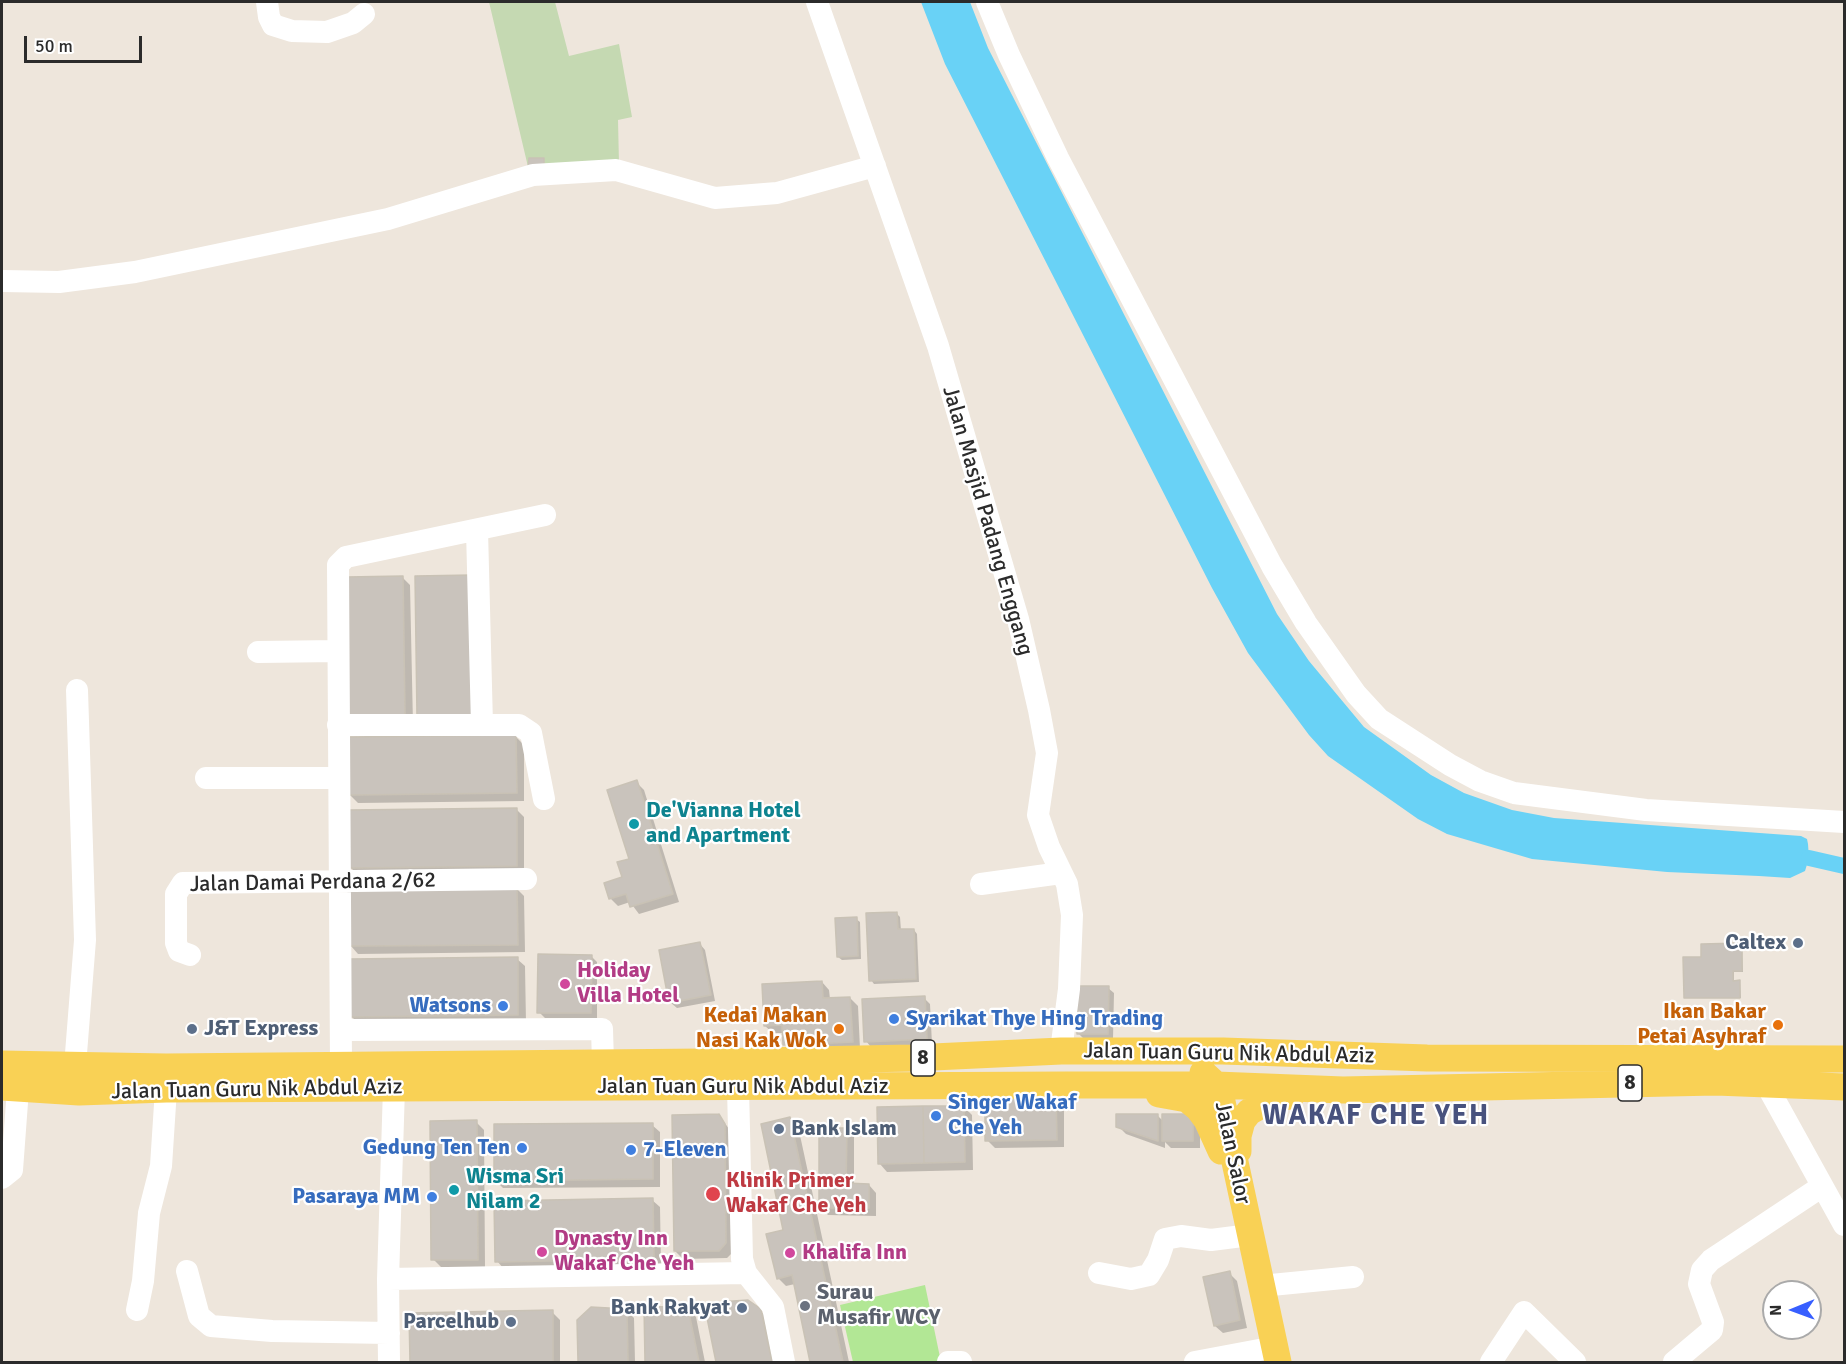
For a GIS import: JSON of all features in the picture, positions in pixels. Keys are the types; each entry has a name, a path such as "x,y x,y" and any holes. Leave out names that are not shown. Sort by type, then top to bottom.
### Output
{"main road":[{"name":"Jalan Tuan Guru Nik Abdul Aziz","path":"2,1064 75,1066 525,1064 912,1058 1061,1051 1265,1051 1427,1058 1845,1059"},
{"path":"912,1058 1082,1068 1181,1067 1206,1075 1216,1085 1231,1069 1242,1066 1427,1058"},
{"name":"Jalan Tuan Guru Nik Abdul Aziz","path":"10,1088 80,1092 166,1089 1069,1085 1216,1085 1343,1090 1522,1085 1766,1084 1845,1087"},
{"path":"1069,1085 1172,1095 1187,1099 1207,1120 1221,1151"},
{"name":"Jalan Salor","path":"1216,1085 1212,1107 1221,1151 1249,1229"},
{"name":"Jalan Salor","path":"1216,1085 1239,1179 1276,1355"},
{"path":"1239,1179 1238,1136 1242,1121 1249,1112 1272,1099 1343,1090"}],"street":[{"path":"267,2 269,17 273,25 292,31 327,32 353,23 364,14"},
{"name":"Jalan Masjid Padang Enggang","path":"817,2 938,346 1018,619 1047,753 1038,815 1067,884 1072,915 1069,989 1061,1051"},
{"path":"987,2 1009,56 1058,158 1272,566 1306,623 1356,694 1379,719 1450,765 1480,781 1514,793 1646,810 1845,822"},
{"path":"2,281 58,282 135,272 388,219 533,175 616,170 715,198 777,193 875,166"},
{"path":"341,1065 337,569 343,558 545,515"},
{"path":"477,530 482,725"},
{"path":"258,652 338,651"},
{"path":"75,1066 85,940 77,690"},
{"path":"338,725 519,725 531,733 544,799"},
{"path":"206,778 339,778"},
{"path":"981,884 1061,873"},
{"name":"Jalan Damai Perdana 2/62","path":"190,955 179,951 176,943 176,894 183,883 526,879"},
{"path":"525,1029 525,1064"},
{"path":"341,1030 602,1029 603,1063"},
{"path":"1766,1084 1821,1187 1845,1225"},
{"path":"738,1087 741,1245 746,1273 773,1307 784,1362"},
{"path":"2,1178 12,1170 10,1088"},
{"path":"389,1362 388,1279 394,1088"},
{"path":"137,1310 143,1281 149,1213 161,1166 166,1089"},
{"path":"1674,1362 1712,1330 1713,1322 1699,1284 1702,1270 1711,1260 1821,1187"},
{"path":"1099,1274 1131,1280 1149,1275 1158,1260 1165,1239 1181,1236 1211,1240 1249,1229"},
{"path":"187,1271 199,1316 211,1326 272,1332 389,1333"},
{"path":"388,1279 746,1273"},
{"path":"1261,1286 1353,1277"},
{"path":"1491,1362 1524,1312 1575,1362"},
{"path":"1195,1362 1276,1355"},
{"path":"948,1362 960,1362"}],"green space":[{"path":"489,2 555,2 569,56 619,44 632,117 618,120 619,164 529,171"},
{"path":"925,1285 941,1362 853,1362 840,1305"}],"water":[{"path":"921,2 970,2 988,48 1277,614 1309,661 1364,727 1431,775 1464,793 1512,810 1554,818 1801,836 1807,839 1808,844 1809,858 1805,871 1790,878 1667,872 1532,859 1447,834 1418,819 1328,756 1309,735 1248,653 1212,588 945,64"}],"building":[{"path":"529,158 544,158 544,170 528,169"},
{"path":"472,575 474,717 417,717 415,576"},
{"path":"403,576 405,718 348,719 346,577"},
{"path":"516,735 517,793 349,795 348,737"},
{"name":"De'Vianna Hotel and Apartment","path":"637,780 673,894 630,907 626,894 609,899 604,883 622,877 617,862 629,859 607,790"},
{"path":"517,808 517,866 349,868 348,810"},
{"path":"517,886 518,945 349,946 348,888"},
{"path":"897,912 898,929 914,929 916,979 869,981 866,913"},
{"path":"857,917 858,956 837,957 835,918"},
{"path":"700,942 711,995 669,1003 659,950"},
{"path":"1742,943 1742,971 1733,971 1733,981 1740,980 1740,998 1684,998 1683,957 1701,957 1701,944"},
{"name":"Holiday Villa Hotel","path":"538,954 592,955 591,1013 537,1013"},
{"path":"518,957 518,1015 350,1017 349,959"},
{"path":"822,981 823,998 850,997 853,1042 783,1045 782,1025 764,1026 762,984"},
{"path":"1077,986 1109,986 1108,1034 1077,1034"},
{"name":"Syarikat Thye Hing Trading","path":"925,996 927,1039 864,1042 862,999"},
{"path":"985,1096 1056,1096 1057,1140 985,1141"},
{"path":"923,1106 964,1106 965,1162 924,1163"},
{"path":"923,1106 924,1163 878,1164 877,1107"},
{"path":"719,1114 725,1124 726,1243 719,1251 674,1251 672,1115"},
{"path":"1116,1114 1158,1114 1158,1141 1116,1127"},
{"path":"1162,1114 1193,1114 1193,1141 1162,1141"},
{"path":"790,1117 843,1362 810,1362 792,1275 777,1279 766,1234 783,1230 761,1124"},
{"name":"Wisma Sri Nilam 2","path":"477,1120 478,1260 431,1260 430,1121"},
{"path":"653,1123 653,1179 494,1181 494,1124"},
{"path":"819,1128 847,1128 846,1183 869,1184 869,1208 819,1208"},
{"path":"653,1198 654,1259 495,1262 494,1201"},
{"path":"1230,1271 1240,1320 1214,1326 1203,1277"},
{"path":"748,1300 761,1309 772,1362 716,1362 704,1303"},
{"path":"644,1306 688,1308 699,1362 645,1362"},
{"path":"591,1307 627,1309 628,1362 578,1362 577,1320"},
{"path":"553,1310 553,1362 410,1362 409,1313"}],"waterway":[{"path":"1809,858 1844,866"}],"place":[{"name":"De'Vianna Hotel and Apartment","path":"634,824"},
{"name":"Caltex","path":"1798,943"},
{"name":"Holiday Villa Hotel","path":"565,984"},
{"name":"Watsons","path":"503,1006"},
{"name":"Syarikat Thye Hing Trading","path":"894,1019"},
{"name":"Ikan Bakar Petai Asyhraf","path":"1778,1025"},
{"name":"J&T Express","path":"192,1029"},
{"name":"Kedai Makan Nasi Kak Wok","path":"839,1029"},
{"name":"Singer Wakaf Che Yeh","path":"936,1116"},
{"name":"Bank Islam","path":"779,1129"},
{"name":"Gedung Ten Ten","path":"522,1148"},
{"name":"7-Eleven","path":"631,1150"},
{"name":"Wisma Sri Nilam 2","path":"454,1190"},
{"name":"Klinik Primer Wakaf Che Yeh","path":"713,1194"},
{"name":"Pasaraya MM","path":"432,1197"},
{"name":"Dynasty Inn Wakaf Che Yeh","path":"542,1252"},
{"name":"Khalifa Inn","path":"790,1253"},
{"name":"Surau Musafir WCY","path":"805,1306"},
{"name":"Bank Rakyat","path":"742,1308"},
{"name":"Parcelhub","path":"511,1322"}],"district":[{"name":"WAKAF CHE YEH","path":"1376,1117"}]}
